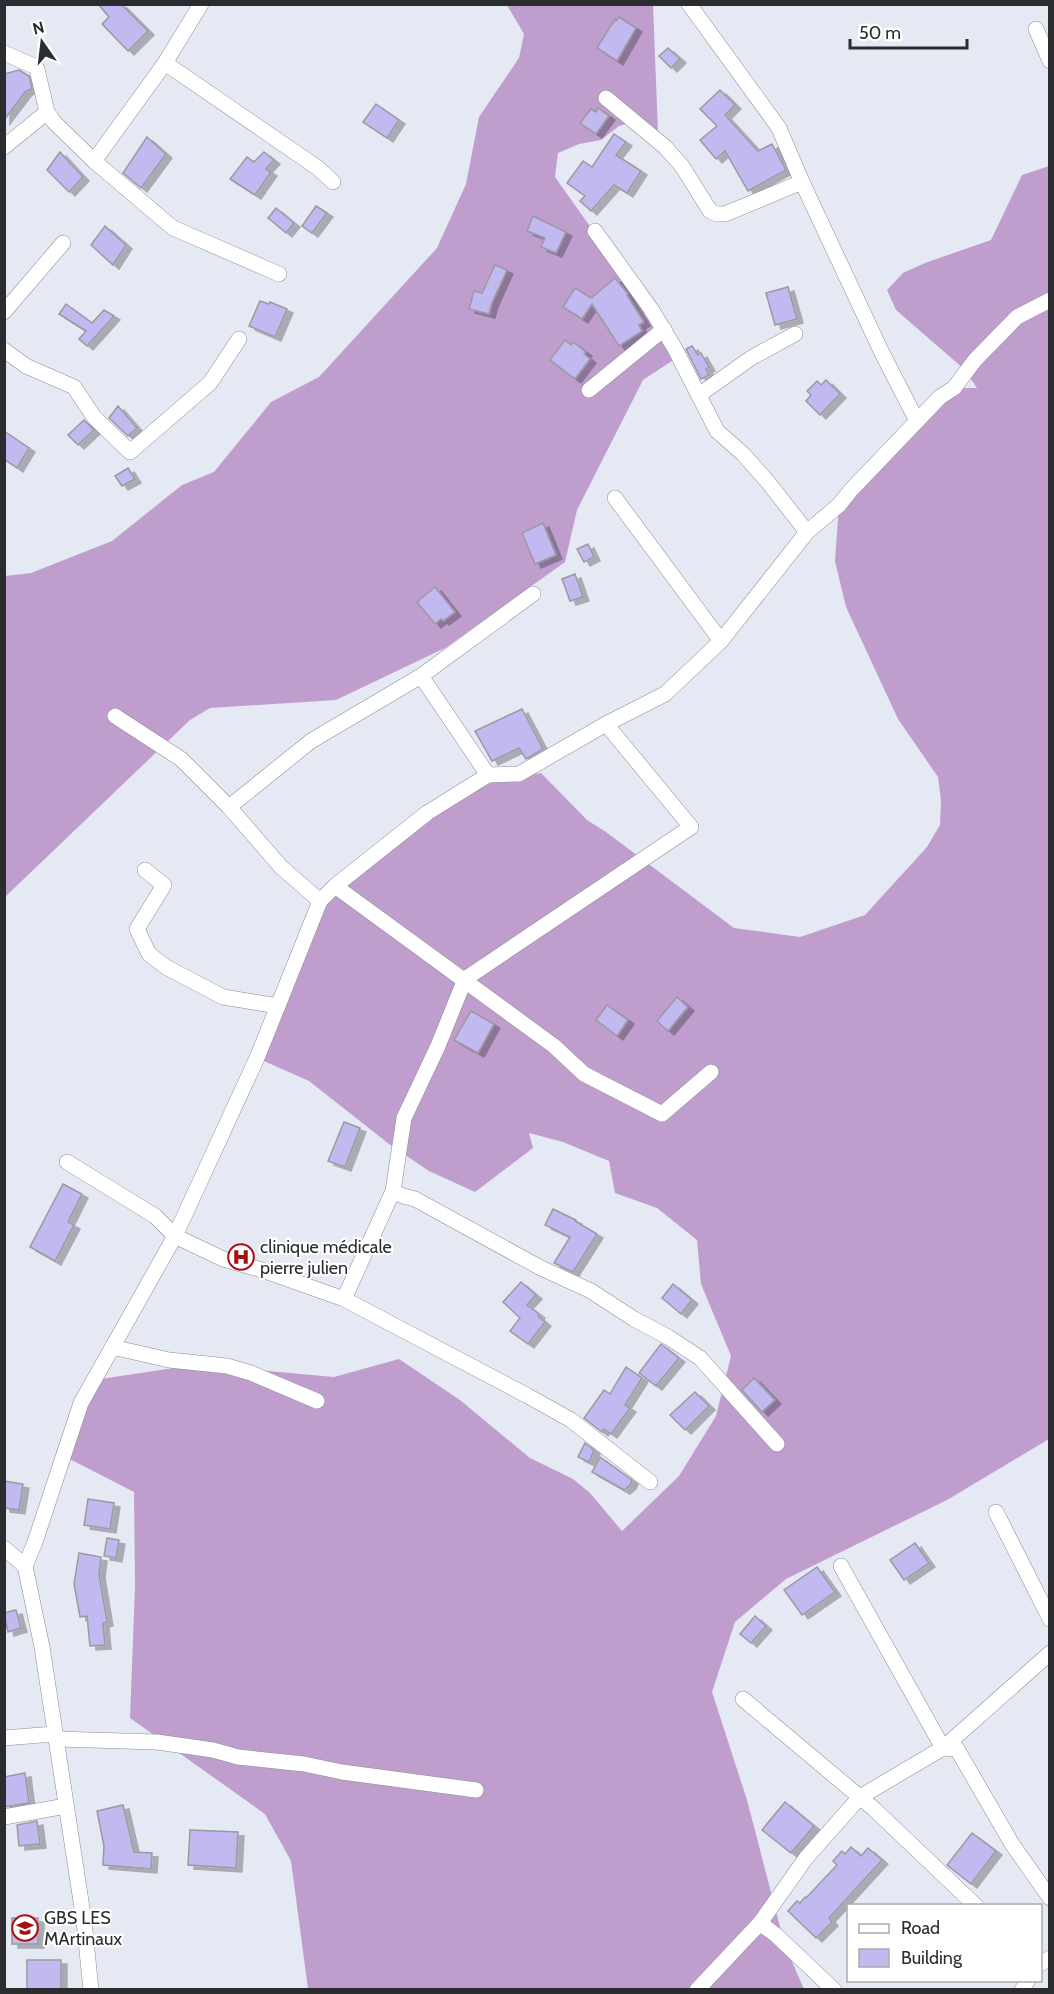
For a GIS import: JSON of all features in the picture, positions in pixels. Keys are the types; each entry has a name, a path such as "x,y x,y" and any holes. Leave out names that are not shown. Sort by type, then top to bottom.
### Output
{"street":[{"path":"94,161 165,63 201,4"},
{"path":"688,4 779,128 882,353 917,421"},
{"path":"1036,30 1050,62"},
{"path":"4,53 37,69 47,112 60,129 173,228 279,274"},
{"path":"165,63 318,168 333,182"},
{"path":"606,98 665,147 682,166 710,211 717,214 725,214 802,182"},
{"path":"4,147 47,112"},
{"path":"595,231 664,329 717,431 761,474 807,532"},
{"path":"4,312 63,243"},
{"path":"91,1989 84,1920 42,1647 25,1566 39,1531 81,1403 175,1236 251,1073 321,901 335,886 427,813 488,775 519,774 606,724 665,694 720,641 807,532 839,506 851,490 940,397 954,388 975,360 1017,317 1050,300"},
{"path":"589,390 664,329"},
{"path":"699,395 751,358 795,334"},
{"path":"4,350 26,366 74,387 94,417 130,452 210,383 239,339"},
{"path":"615,498 720,641"},
{"path":"230,807 311,741 421,676 532,594"},
{"path":"421,676 488,775"},
{"path":"115,716 181,759 230,807 281,867 321,901"},
{"path":"344,1299 393,1191 404,1118 438,1047 465,980 691,827 606,724"},
{"path":"145,870 164,885 138,929 149,954 166,967 223,997 278,1006"},
{"path":"335,886 554,1046 584,1074 662,1114 711,1072"},
{"path":"67,1162 155,1216 175,1236 223,1258 344,1299 571,1420 650,1482"},
{"path":"393,1191 416,1199 541,1268 591,1291 634,1319 668,1336 700,1358 777,1444"},
{"path":"112,1347 169,1360 251,1373 316,1401"},
{"path":"996,1512 1050,1619"},
{"path":"4,1548 25,1566"},
{"path":"841,1566 943,1748"},
{"path":"697,1989 760,1923 806,1858 860,1797 943,1748 1050,1653"},
{"path":"742,1699 860,1797 975,1904"},
{"path":"4,1738 55,1737 157,1742 213,1750 238,1757 304,1764 342,1772 476,1790"},
{"path":"943,1748 957,1749 1012,1844 1050,1899"},
{"path":"4,1817 66,1806"},
{"path":"760,1923 834,1989"}],"shaded area":[{"path":"507,5 653,5 658,132 640,120 619,126 601,140 579,144 558,153 555,177 681,355 643,380 577,510 565,562 445,648 336,700 210,708 190,720 5,897 5,576 31,573 112,541 182,485 214,472 271,402 319,377 437,248 466,184 479,117 519,58 524,34"},
{"path":"1049,166 1049,1439 947,1500 786,1579 735,1622 712,1692 747,1800 785,1946 804,1989 308,1989 291,1861 265,1814 130,1718 135,1587 134,1492 56,1452 87,1381 174,1368 233,1368 334,1377 399,1359 460,1400 530,1458 573,1479 590,1493 622,1531 679,1476 716,1416 731,1356 701,1284 697,1240 657,1208 615,1193 609,1161 563,1142 529,1133 533,1148 475,1192 429,1171 389,1144 309,1081 257,1058 323,893 417,820 493,782 541,773 587,820 734,928 800,937 865,915 927,847 940,825 941,801 938,777 898,719 846,607 835,561 839,505 954,388 977,388 964,369 896,310 887,290 903,273 991,240 1022,175"}],"building":[{"path":"98,4 121,4 148,31 128,51 102,24 109,17"},
{"path":"619,17 636,28 617,61 597,48 615,19 616,21"},
{"path":"668,48 680,59 671,68 659,56"},
{"path":"19,70 29,76 32,89 26,91 4,120 4,74"},
{"path":"720,90 735,105 725,115 758,151 772,144 786,170 748,191 725,151 716,159 700,140 717,126 700,109"},
{"path":"376,104 399,120 387,138 363,122"},
{"path":"598,108 609,116 596,134 580,123 591,109 596,112"},
{"path":"614,134 626,142 616,155 641,171 627,193 614,185 591,211 580,201 585,196 567,183 583,161 592,167"},
{"path":"147,137 166,154 141,188 123,173"},
{"path":"60,152 83,177 69,192 47,170"},
{"path":"264,152 274,160 266,169 271,172 255,195 230,179 247,157 254,162"},
{"path":"316,206 327,213 312,233 302,226"},
{"path":"276,208 294,223 286,233 268,218"},
{"path":"533,216 566,232 556,253 541,247 545,238 527,231"},
{"path":"105,226 126,245 113,265 91,245"},
{"path":"495,265 507,270 489,314 469,309 474,291 482,293"},
{"path":"615,278 628,294 644,322 639,325 642,331 619,346 592,304 582,319 563,307 575,288 591,298"},
{"path":"788,287 797,319 775,325 766,293"},
{"path":"260,301 269,304 270,302 287,309 275,337 249,326"},
{"path":"66,304 92,323 104,310 114,316 87,346 79,339 86,331 59,314"},
{"path":"565,340 571,345 573,342 586,352 584,354 590,359 575,379 550,360"},
{"path":"692,346 698,355 701,353 709,367 706,369 709,375 701,379 686,349"},
{"path":"826,380 840,394 820,415 806,401 811,395 807,391 817,381 821,385"},
{"path":"118,406 137,428 128,436 109,418"},
{"path":"84,420 94,430 78,445 68,435"},
{"path":"4,431 29,448 17,468 4,459"},
{"path":"128,468 135,479 122,486 115,476"},
{"path":"543,523 556,555 535,564 522,533"},
{"path":"588,544 594,557 584,562 577,549"},
{"path":"575,574 583,597 570,601 562,579"},
{"path":"435,587 455,612 435,624 417,602"},
{"path":"522,709 543,749 526,759 519,748 492,761 475,731"},
{"path":"677,997 688,1007 668,1031 657,1021"},
{"path":"607,1005 628,1020 617,1036 596,1020"},
{"path":"471,1011 494,1024 478,1053 454,1040"},
{"path":"344,1122 360,1128 345,1167 328,1161"},
{"path":"63,1184 82,1194 68,1222 74,1225 55,1261 30,1247"},
{"path":"553,1209 597,1234 573,1272 554,1263 570,1237 545,1225"},
{"path":"521,1282 536,1295 527,1305 545,1322 528,1344 510,1331 520,1318 503,1302"},
{"path":"673,1284 692,1300 681,1314 662,1298"},
{"path":"661,1344 679,1358 656,1386 639,1373"},
{"path":"626,1367 642,1378 625,1405 630,1408 611,1434 604,1429 602,1432 584,1418 604,1390 610,1394"},
{"path":"754,1378 775,1400 762,1412 742,1390"},
{"path":"695,1392 709,1406 685,1430 670,1415"},
{"path":"585,1443 594,1450 589,1462 578,1457"},
{"path":"600,1457 632,1480 630,1485 624,1490 592,1472"},
{"path":"4,1481 23,1484 19,1510 4,1508"},
{"path":"88,1499 114,1503 110,1529 84,1525"},
{"path":"107,1538 119,1540 116,1558 104,1556"},
{"path":"915,1543 929,1563 904,1580 890,1560"},
{"path":"79,1553 101,1557 99,1574 107,1622 103,1623 105,1645 90,1646 87,1616 80,1617 74,1584"},
{"path":"817,1567 835,1592 802,1615 784,1590"},
{"path":"16,1610 21,1628 8,1632 4,1613"},
{"path":"755,1616 766,1626 751,1643 740,1634"},
{"path":"25,1773 29,1803 4,1807 4,1777"},
{"path":"785,1802 814,1826 791,1853 762,1830"},
{"path":"123,1805 134,1852 152,1853 151,1869 103,1865 104,1846 97,1811"},
{"path":"37,1821 40,1844 19,1846 17,1825"},
{"path":"190,1830 238,1832 236,1868 188,1865"},
{"path":"972,1833 996,1851 971,1884 947,1865"},
{"path":"851,1847 861,1856 868,1848 882,1860 829,1918 832,1922 816,1938 788,1911 797,1901 800,1903 806,1898 837,1865 833,1861 842,1851 845,1854"},
{"path":"12,1918 38,1918 38,1944 12,1944"},
{"path":"27,1960 61,1960 61,1989 27,1989"}],"place":[{"name":"clinique médicale pierre julien","path":"241,1257"},
{"name":"GBS LES MArtinaux","path":"25,1928"}]}
